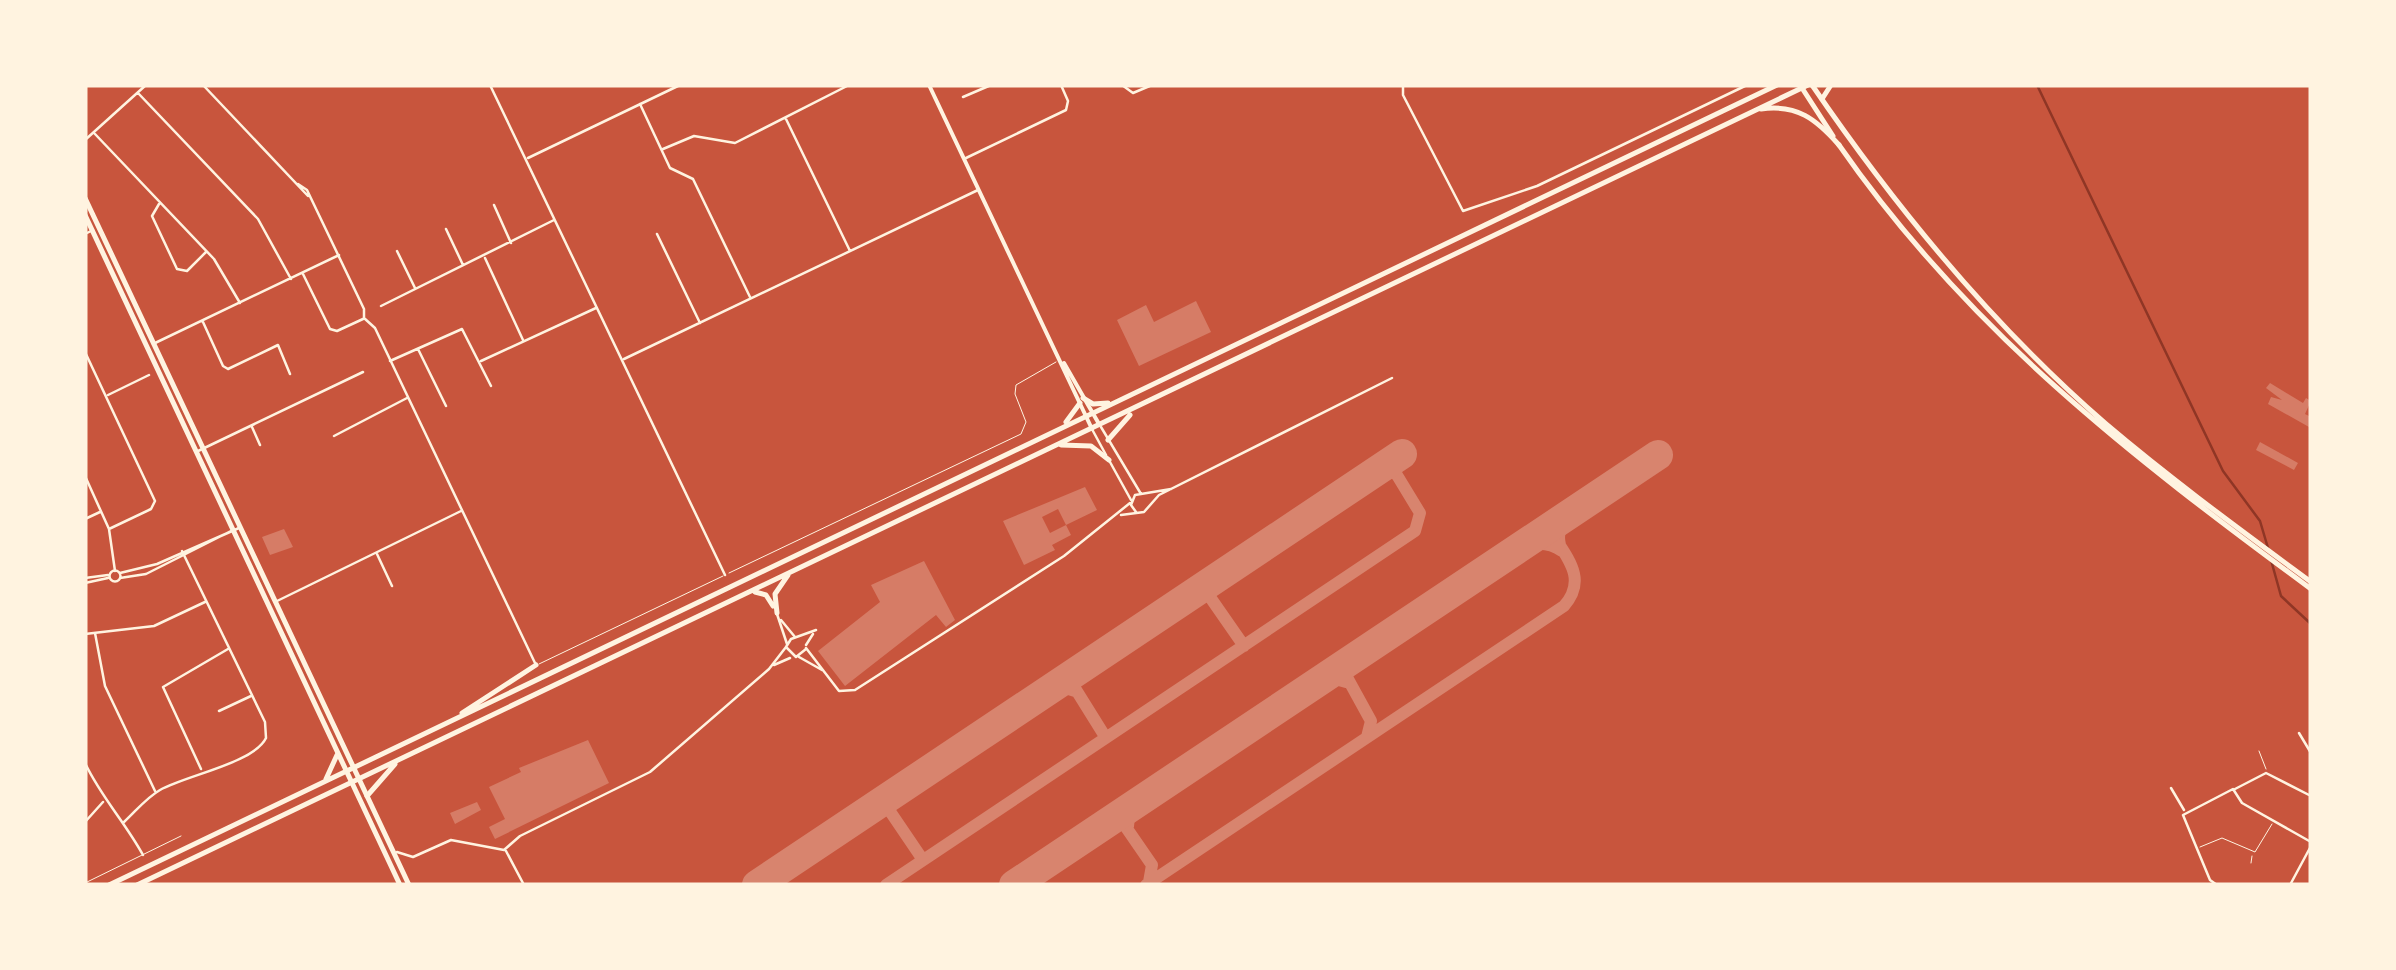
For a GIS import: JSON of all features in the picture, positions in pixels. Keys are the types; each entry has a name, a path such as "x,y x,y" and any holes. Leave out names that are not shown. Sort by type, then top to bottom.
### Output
{"main road":[{"path":"929,85 1082,400 1092,430"},
{"path":"1822,99 1831,85"},
{"path":"108,885 1773,86"},
{"path":"1806,86 1822,99 1950,267 2037,358 2119,434 2260,548"},
{"path":"138,885 750,593 922,506 1092,430 1806,86"},
{"path":"1806,86 1839,145"},
{"path":"1752,110 1798,110 1814,119 1839,145 1938,274 2040,376 2109,437 2311,586"},
{"path":"85,198 96,229 202,450 267,606 400,885"},
{"path":"85,215 96,229"},
{"path":"151,345 194,453 274,602 409,885"},
{"path":"2037,358 2040,376"},
{"path":"2040,376 2057,378"},
{"path":"1082,400 1094,404 1114,402"},
{"path":"1061,428 1082,400"},
{"path":"1108,440 1136,409"},
{"path":"1088,414 1100,426"},
{"path":"1058,446 1090,446 1109,460"},
{"path":"777,614 775,594 790,573"},
{"path":"750,593 766,596 777,614"},
{"path":"452,721 500,685 536,665"},
{"path":"312,704 309,687 314,684"},
{"path":"324,782 336,755"},
{"path":"367,796 400,759"}],"street":[{"path":"85,140 146,85"},
{"path":"203,85 310,197 364,318 373,324 536,665"},
{"path":"490,85 726,575"},
{"path":"528,158 679,85"},
{"path":"662,149 694,136 735,142 848,85"},
{"path":"963,97 991,85"},
{"path":"964,158 1066,110 1068,101 1062,85"},
{"path":"1122,85 1133,93 1152,85"},
{"path":"1404,85 1403,95 1463,211 1536,186 1748,85"},
{"path":"138,93 258,219 291,279"},
{"path":"640,104 670,168 693,180 751,298"},
{"path":"786,118 850,251"},
{"path":"96,134 207,252 240,302"},
{"path":"622,360 979,190"},
{"path":"160,202 152,216 177,269 186,272 207,252"},
{"path":"494,205 511,243"},
{"path":"489,220 499,216"},
{"path":"381,306 555,220"},
{"path":"85,234 96,229"},
{"path":"446,229 464,266"},
{"path":"657,234 700,322"},
{"path":"441,244 450,239"},
{"path":"397,251 416,290"},
{"path":"151,345 339,255"},
{"path":"484,257 524,340"},
{"path":"403,264 409,260"},
{"path":"302,273 330,329 364,318"},
{"path":"480,361 597,308"},
{"path":"202,321 223,366 228,369 278,345 290,374"},
{"path":"390,361 462,329 491,386"},
{"path":"417,348 446,406"},
{"path":"85,352 155,501 150,509 109,529"},
{"path":"194,453 363,372"},
{"path":"106,396 150,375"},
{"path":"1114,517 1146,511 1150,503 1176,488 1392,378"},
{"path":"334,436 408,398"},
{"path":"251,426 260,445"},
{"path":"1100,426 1150,503"},
{"path":"1092,430 1137,512"},
{"path":"85,476 109,529 118,574 115,582 110,577"},
{"path":"777,614 838,691 855,690 1047,567 1142,494 1176,488"},
{"path":"267,606 462,511"},
{"path":"85,519 102,512"},
{"path":"85,581 118,574 146,574 235,529"},
{"path":"376,552 392,586"},
{"path":"124,822 156,793 253,752 265,742 266,726 184,554"},
{"path":"85,634 154,626 207,602"},
{"path":"777,614 786,645 796,657 823,671"},
{"path":"504,850 520,836 646,775 769,669 786,645 816,630 796,657 769,669"},
{"path":"95,633 105,686 156,793"},
{"path":"201,771 163,686 229,648"},
{"path":"219,712 252,696"},
{"path":"2300,733 2311,753"},
{"path":"85,763 104,801 124,822 143,854"},
{"path":"2185,811 2266,772 2309,795 2311,786"},
{"path":"2170,788 2185,811 2210,880 2218,885"},
{"path":"2234,790 2242,804 2311,844 2290,885"},
{"path":"85,822 104,801"},
{"path":"392,848 407,858 451,840 504,850 524,885"}],"lane":[{"path":"536,665 1021,434 1026,422 1015,394 1016,385 1061,360"},
{"path":"2260,751 2266,772"},
{"path":"2251,863 2252,853 2259,848 2273,821"},
{"path":"85,883 181,836"},
{"path":"2197,848 2222,838 2252,853"}],"building":[{"path":"1196,301 1211,332 1139,366 1117,320 1146,305 1154,322"},
{"path":"2270,383 2303,403 2306,398 2311,401 2305,414 2311,417 2309,427 2268,404 2271,397 2282,400 2266,388"},
{"path":"2260,442 2298,463 2294,470 2256,450"},
{"path":"1085,487 1097,510 1066,525 1071,535 1052,545 1055,550 1024,565 1003,521","holes":["1058,509 1066,525 1050,533 1042,517"]},
{"path":"284,529 293,547 270,555 262,537"},
{"path":"924,561 955,620 946,627 936,615 845,686 818,651 880,602 871,585"},
{"path":"588,740 609,783 495,839 489,827 505,819 489,787 521,772 519,768"},
{"path":"477,802 481,810 455,824 450,813"}],"waterway":[{"path":"2037,85 2223,471 2260,521 2268,548"},
{"path":"2271,560 2281,596 2311,624"}],"taxiway":[{"path":"886,885 1415,531 1420,513 1389,462"},
{"path":"1352,487 1380,470 1396,474"},
{"path":"1560,545 1561,526 1566,519 1604,491"},
{"path":"1146,885 1564,606 1575,580 1555,538"},
{"path":"1487,569 1532,544 1562,551"},
{"path":"1203,587 1244,646"},
{"path":"1367,737 1371,721 1343,670 1387,636"},
{"path":"1096,659 1077,673 1073,685 1106,738"},
{"path":"1287,703 1328,677 1346,682"},
{"path":"1037,698 1059,686 1075,691"},
{"path":"1128,826 1130,809 1171,780"},
{"path":"883,801 923,860"},
{"path":"1070,848 1110,821 1121,820 1152,865 1149,882"}],"runway":[{"path":"757,885 1402,454"},
{"path":"1014,885 1658,455"}]}
